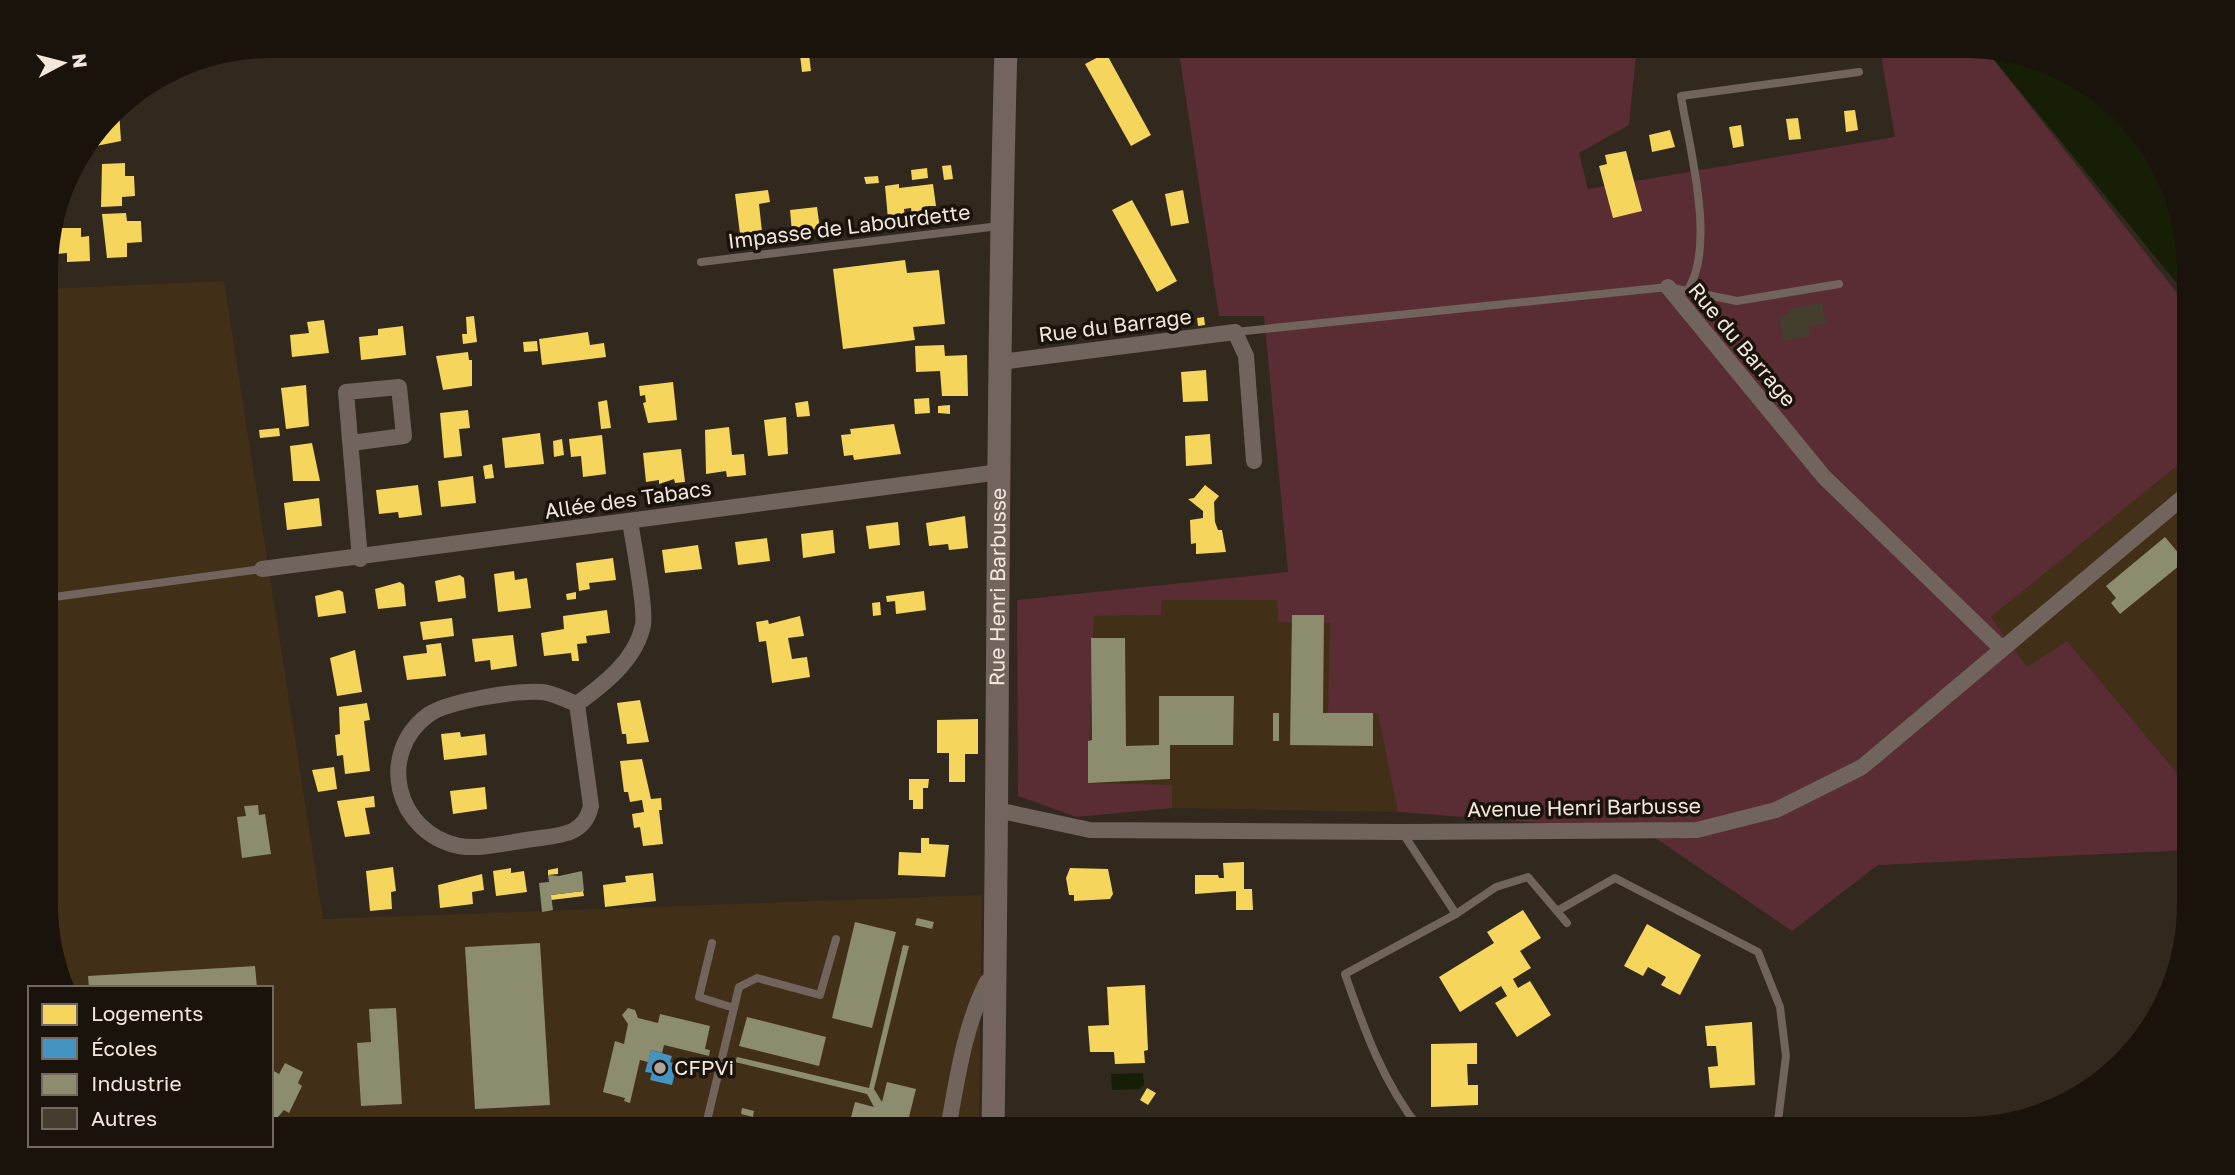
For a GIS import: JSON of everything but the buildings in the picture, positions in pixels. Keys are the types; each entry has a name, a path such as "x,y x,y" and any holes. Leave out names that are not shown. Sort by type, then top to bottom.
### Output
{"main road":[{"name":"Rue Henri Barbusse","path":"993,1117 999,362 1006,58"}],"street":[{"name":"Rue du Barrage","path":"1668,287 1824,477 2001,648"},
{"name":"Rue du Barrage","path":"999,362 1235,332"},
{"path":"1235,332 1246,356 1255,461"},
{"path":"351,443 404,436 399,387 346,392 360,559"},
{"name":"Allée des Tabacs","path":"262,569 360,559 1000,472"},
{"name":"Avenue Henri Barbusse","path":"997,810 1090,830 1402,832 1698,830 1776,810 1862,767 2177,502"},
{"path":"577,704 609,680 633,650 643,624 630,521"},
{"path":"542,692 577,704 591,806 588,820 571,834 478,847 459,846 422,828 406,811 398,780 399,757 411,731 438,708 453,702 542,692"},
{"path":"950,1117 960,1061 981,995 987,982 996,981"}],"lane":[{"path":"1687,291 1696,278 1700,258 1694,173 1681,96 1859,72"},
{"name":"Impasse de Labourdette","path":"701,262 1002,226"},
{"path":"1668,287 1737,301 1839,284"},
{"name":"Rue du Barrage","path":"1235,332 1668,287"},
{"path":"58,597 262,569"},
{"path":"1402,832 1456,914"},
{"path":"1410,1117 1368,1044 1345,974 1456,914 1496,887 1528,877 1567,923"},
{"path":"1557,911 1615,878 1758,952 1780,1007 1786,1056 1778,1117"},
{"path":"708,1117 739,987 757,978 820,995 836,939"},
{"path":"712,943 699,997 734,1008"}],"shaded area":[{"path":"1180,58 1636,58 1629,125 1579,153 1588,189 1895,137 1882,58 1994,60 2177,293 2177,466 1991,617 2027,667 2067,641 2177,773 2177,851 1878,865 1792,931 1645,831 1398,812 1378,714 1328,713 1330,623 1278,622 1277,600 1162,600 1161,615 1094,616 1088,783 1172,785 1172,808 1076,817 1018,796 1017,600 1288,572 1264,316 1219,316"},
{"path":"1995,60 2033,69 2083,93 2105,110 2133,141 2149,164 2170,215 2175,242 2177,284"},
{"path":"224,281 323,919 982,895 979,1117 273,1117 273,986 74,986 65,960 58,905 58,288"},
{"path":"2177,466 2177,773 2068,642 2027,667 1991,617"},
{"path":"1162,600 1277,600 1279,622 1331,622 1329,713 1378,714 1391,759 1398,812 1172,808 1172,786 1088,783 1094,616 1161,615"},
{"path":"1143,1073 1144,1085 1139,1089 1112,1090 1111,1074"}],"place":[{"name":"CFPVi","path":"660,1068"}]}
